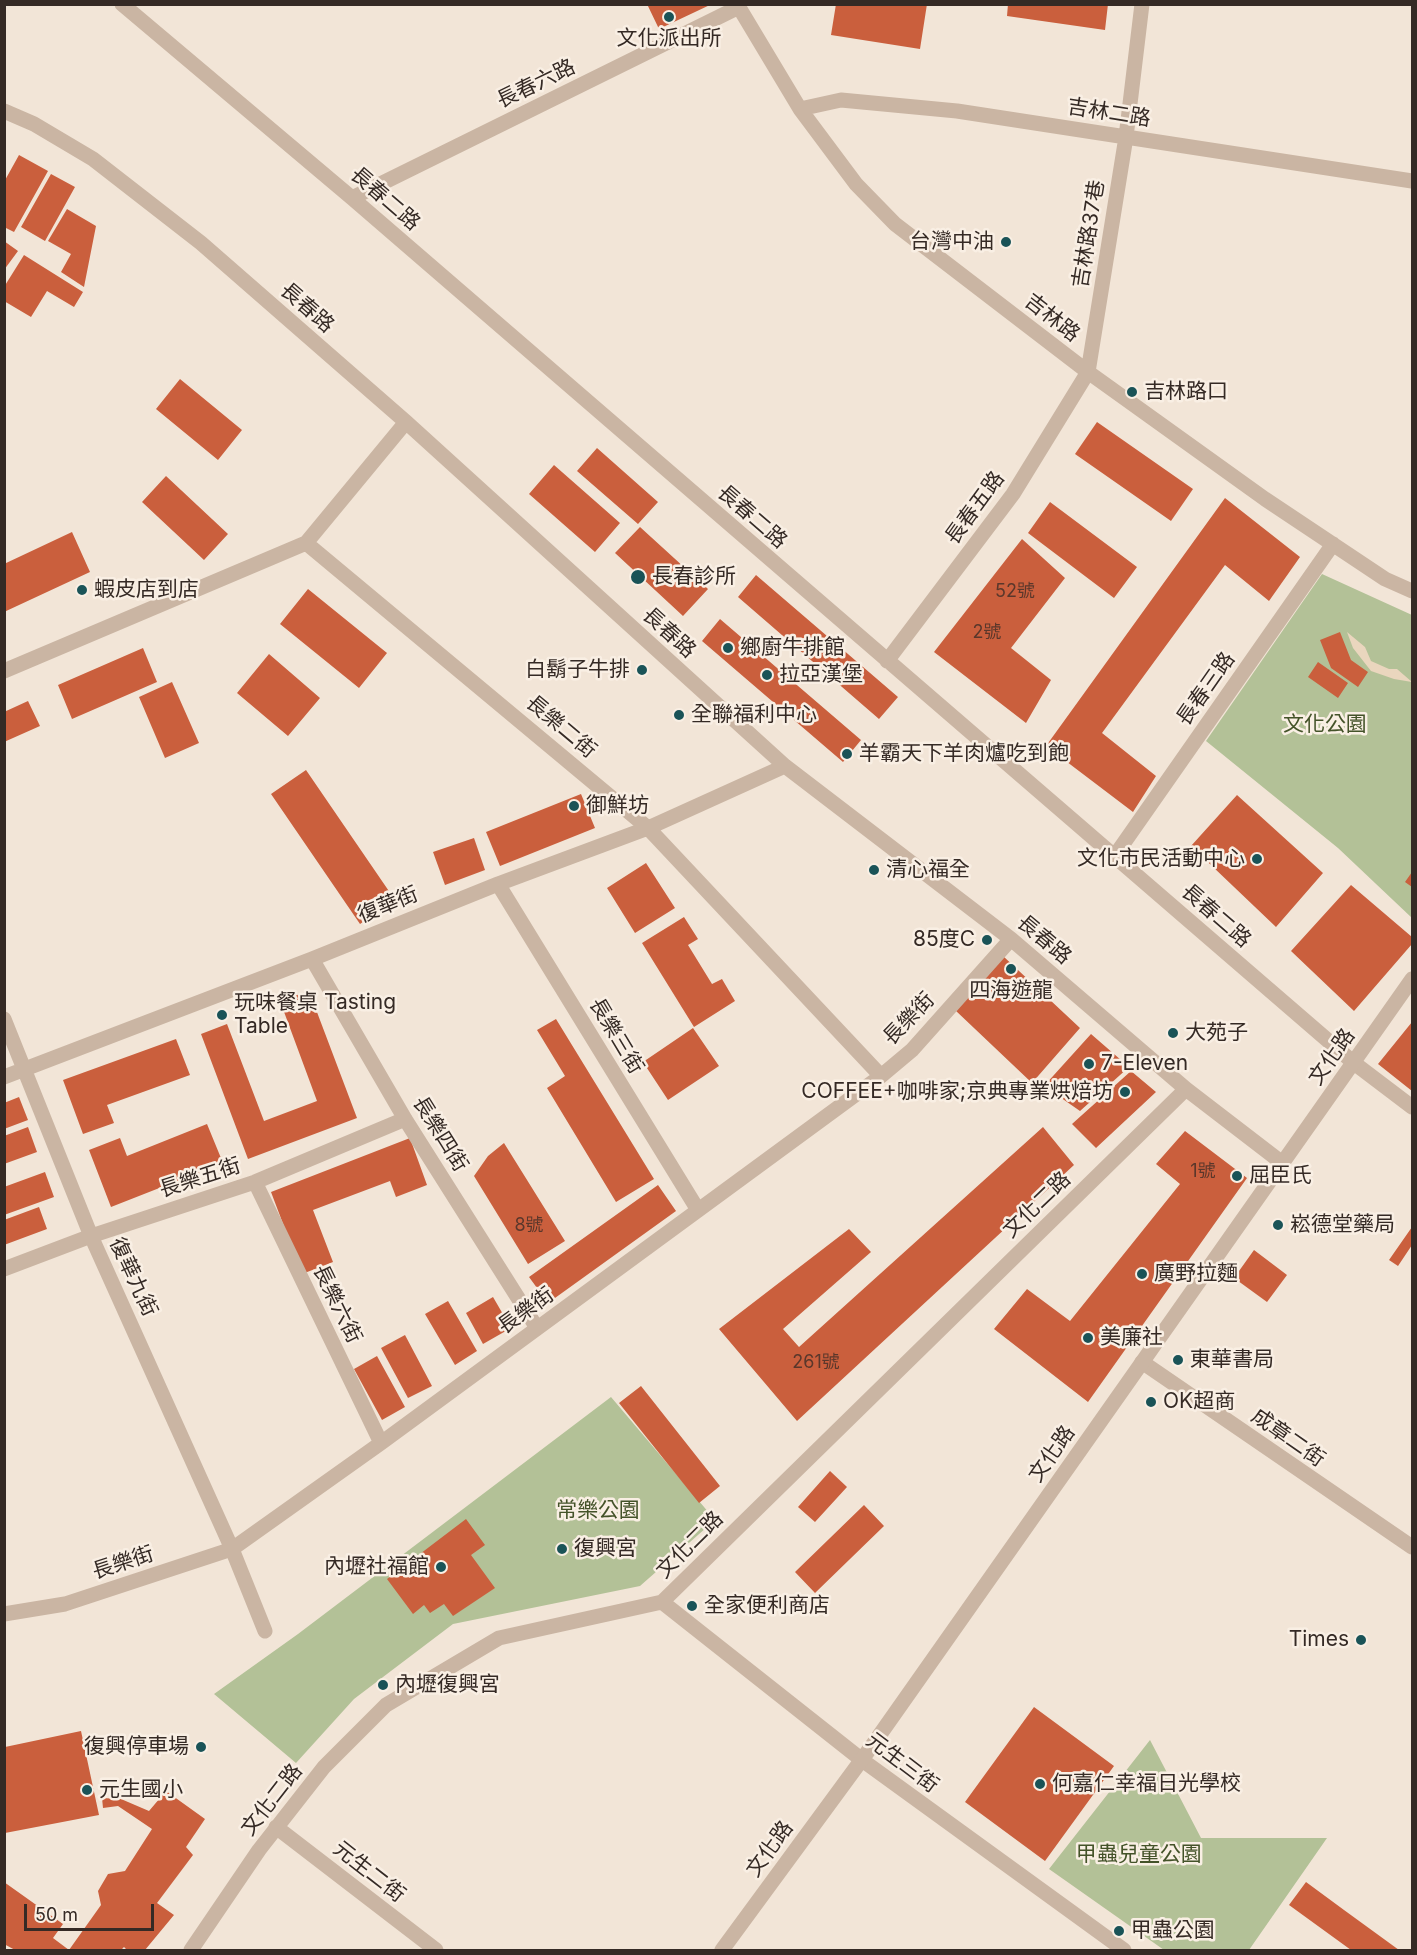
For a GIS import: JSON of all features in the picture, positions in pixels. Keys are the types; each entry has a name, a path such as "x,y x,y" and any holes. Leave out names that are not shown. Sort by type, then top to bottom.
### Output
{"street":[{"name":"長春二路","path":"122,4 352,198 1353,1062 1413,1107"},
{"name":"吉林路37巷","path":"1088,372 1126,137 1143,4"},
{"name":"長春六路","path":"352,198 738,6"},
{"name":"吉林路","path":"738,6 800,109 856,184 895,224 1088,372 1333,544 1385,579 1413,591"},
{"name":"吉林二路","path":"800,109 841,100 957,111 1413,181"},
{"name":"長春路","path":"4,111 34,124 93,159 201,243 406,422 785,766 1011,939 1186,1089 1281,1162"},
{"name":"長春五路","path":"886,661 1013,494 1088,372"},
{"path":"4,671 306,543 406,422"},
{"name":"長樂二街","path":"306,543 648,828 881,1076"},
{"name":"長春三路","path":"1114,857 1333,544"},
{"name":"復華街","path":"4,1077 312,959 498,884 648,828 785,766"},
{"name":"長樂三街","path":"498,884 698,1210"},
{"name":"長樂街","path":"4,1614 65,1604 232,1548 381,1443 881,1076 912,1050 1011,939"},
{"name":"長樂四街","path":"312,959 405,1119 537,1328"},
{"name":"文化路","path":"722,1950 862,1760 1281,1162 1413,979"},
{"name":"復華九街","path":"4,1019 91,1236 232,1548 265,1631"},
{"name":"文化二路","path":"191,1950 276,1827 324,1767 386,1705 499,1638 662,1602 1186,1089"},
{"name":"長樂五街","path":"4,1269 91,1236 255,1182 405,1119"},
{"name":"長樂六街","path":"255,1182 381,1443"},
{"name":"成章二街","path":"1142,1362 1413,1547"},
{"name":"元生三街","path":"662,1602 862,1760 1124,1950"},
{"name":"元生二街","path":"276,1827 435,1950"}],"green space":[{"name":"文化公園","path":"1322,574 1412,615 1412,918 1338,848 1206,741"},
{"name":"常樂公園","path":"611,1397 715,1520 640,1586 453,1624 354,1699 296,1763 214,1694 298,1634"},
{"name":"甲蟲兒童公園","path":"1150,1740 1201,1838 1327,1838 1249,1950 1164,1950 1049,1869"}],"shaded area":[{"path":"1347,632 1365,647 1371,661 1389,669 1397,669 1412,682 1371,671 1353,648"}],"building":[{"name":"文化派出所","path":"647,4 712,4 659,29"},
{"path":"836,4 927,4 920,49 831,35"},
{"path":"1008,4 1108,4 1105,30 1007,16"},
{"path":"19,155 48,171 14,232 4,227 4,182"},
{"path":"51,174 75,187 45,241 21,227"},
{"path":"67,209 96,226 84,287 61,272 71,254 48,241"},
{"path":"4,241 18,251 4,270"},
{"path":"24,255 83,292 74,307 47,291 31,317 4,301 4,287"},
{"path":"180,379 242,430 218,460 156,409"},
{"path":"1097,422 1193,489 1171,521 1075,454"},
{"path":"597,448 658,502 638,524 577,471"},
{"path":"554,465 620,523 595,552 529,494"},
{"path":"166,476 228,534 204,560 142,502"},
{"path":"1225,498 1300,557 1269,601 1225,565 1102,733 1156,776 1133,812 1046,746"},
{"path":"1050,502 1137,567 1114,598 1028,533"},
{"path":"640,527 708,589 683,616 615,553"},
{"path":"72,532 90,572 4,612 4,564"},
{"path":"1022,539 1065,578 1011,648 1051,680 1026,723 934,652"},
{"path":"756,575 898,697 879,719 738,597"},
{"path":"308,589 387,653 359,688 280,624"},
{"path":"720,619 861,740 843,762 702,641"},
{"path":"1340,632 1351,660 1368,672 1358,687 1331,668 1320,640"},
{"path":"143,648 157,682 72,719 58,685"},
{"path":"269,654 320,698 288,736 237,693"},
{"path":"1318,662 1348,683 1338,698 1308,677"},
{"path":"172,682 199,743 165,758 139,697"},
{"path":"28,701 40,726 4,742 4,712"},
{"path":"306,770 395,900 360,924 271,794"},
{"path":"581,794 595,828 500,866 486,832"},
{"name":"文化市民活動中心","path":"1237,795 1323,873 1276,927 1191,846"},
{"path":"474,838 485,870 445,885 433,852"},
{"path":"646,863 675,908 635,933 607,888"},
{"path":"1412,872 1412,887 1405,882"},
{"path":"1351,885 1412,937 1412,944 1354,1011 1291,951"},
{"path":"684,917 698,939 688,945 712,984 722,979 735,1001 694,1027 642,943"},
{"path":"1003,956 1080,1028 1032,1083 955,1010"},
{"path":"309,991 357,1118 248,1159 201,1034 227,1024 264,1121 317,1101 280,1001"},
{"path":"556,1019 654,1179 616,1202 547,1088 565,1076 537,1030"},
{"path":"1412,1022 1412,1091 1378,1064"},
{"path":"693,1028 719,1066 668,1100 643,1062"},
{"path":"1091,1034 1129,1067 1080,1111 1044,1086"},
{"path":"176,1039 190,1075 107,1105 114,1123 83,1134 63,1080"},
{"path":"1131,1071 1156,1092 1096,1148 1072,1124"},
{"path":"19,1097 28,1120 4,1129 4,1103"},
{"path":"207,1124 223,1163 111,1207 89,1150 120,1138 127,1156"},
{"path":"28,1127 37,1152 4,1164 4,1136"},
{"path":"1043,1127 1074,1165 797,1421 719,1329 849,1229 871,1252 783,1329 799,1347"},
{"path":"1185,1131 1247,1178 1088,1402 994,1329 1027,1289 1070,1321 1180,1184 1156,1164"},
{"path":"410,1138 427,1185 396,1197 390,1181 313,1210 333,1262 302,1274 271,1192"},
{"path":"504,1143 565,1241 528,1264 474,1176 488,1156"},
{"path":"45,1172 54,1197 4,1215 4,1187"},
{"path":"658,1185 676,1211 548,1303 529,1277"},
{"path":"39,1207 47,1229 4,1245 4,1220"},
{"path":"1412,1227 1412,1245 1398,1266 1389,1260"},
{"path":"1254,1250 1287,1275 1267,1302 1234,1278"},
{"path":"493,1297 511,1328 483,1344 466,1313"},
{"path":"448,1301 477,1351 455,1365 425,1314"},
{"path":"405,1335 432,1386 408,1398 381,1348"},
{"path":"377,1356 405,1407 382,1420 354,1369"},
{"path":"641,1386 720,1486 699,1503 619,1403"},
{"path":"830,1471 847,1487 815,1522 798,1507"},
{"path":"864,1505 884,1526 815,1593 795,1572"},
{"name":"內壢社福館","path":"466,1519 485,1545 471,1555 495,1588 453,1616 444,1604 430,1613 424,1605 413,1614 387,1579"},
{"name":"何嘉仁幸福日光學校","path":"1034,1707 1114,1766 1045,1861 965,1802"},
{"path":"81,1731 99,1815 5,1833 5,1747"},
{"path":"166,1791 205,1819 186,1847 193,1855 157,1903 174,1915 145,1950 127,1950 124,1947 121,1950 69,1950 101,1905 98,1891 108,1874 125,1871 152,1829 118,1806 103,1808 102,1798 121,1799 149,1811"},
{"path":"4,1882 63,1924 53,1938 69,1950 15,1950 4,1944"},
{"path":"1306,1882 1399,1950 1351,1950 1289,1905"}],"place":[{"name":"文化派出所","path":"669,17"},
{"name":"台灣中油","path":"1006,242"},
{"name":"吉林路口","path":"1132,392"},
{"name":"長春診所","path":"638,577"},
{"name":"蝦皮店到店","path":"82,590"},
{"name":"鄉廚牛排館","path":"728,648"},
{"name":"白鬍子牛排","path":"642,670"},
{"name":"拉亞漢堡","path":"767,675"},
{"name":"全聯福利中心","path":"679,715"},
{"name":"羊霸天下羊肉爐吃到飽","path":"847,754"},
{"name":"御鮮坊","path":"574,806"},
{"name":"文化市民活動中心","path":"1257,859"},
{"name":"清心福全","path":"874,870"},
{"name":"85度C","path":"987,940"},
{"name":"四海遊龍","path":"1011,969"},
{"name":"玩味餐桌 Tasting Table","path":"222,1015"},
{"name":"大苑子","path":"1173,1033"},
{"name":"7-Eleven","path":"1089,1064"},
{"name":"COFFEE+咖啡家;京典專業烘焙坊","path":"1125,1092"},
{"name":"屈臣氏","path":"1237,1176"},
{"name":"崧德堂藥局","path":"1278,1225"},
{"name":"廣野拉麵","path":"1142,1274"},
{"name":"美廉社","path":"1088,1338"},
{"name":"東華書局","path":"1178,1360"},
{"name":"OK超商","path":"1151,1402"},
{"name":"復興宮","path":"562,1549"},
{"name":"內壢社福館","path":"441,1567"},
{"name":"全家便利商店","path":"692,1606"},
{"name":"Times","path":"1361,1640"},
{"name":"內壢復興宮","path":"383,1685"},
{"name":"復興停車場","path":"201,1747"},
{"name":"何嘉仁幸福日光學校","path":"1040,1784"},
{"name":"元生國小","path":"87,1790"},
{"name":"甲蟲公園","path":"1119,1931"}]}
